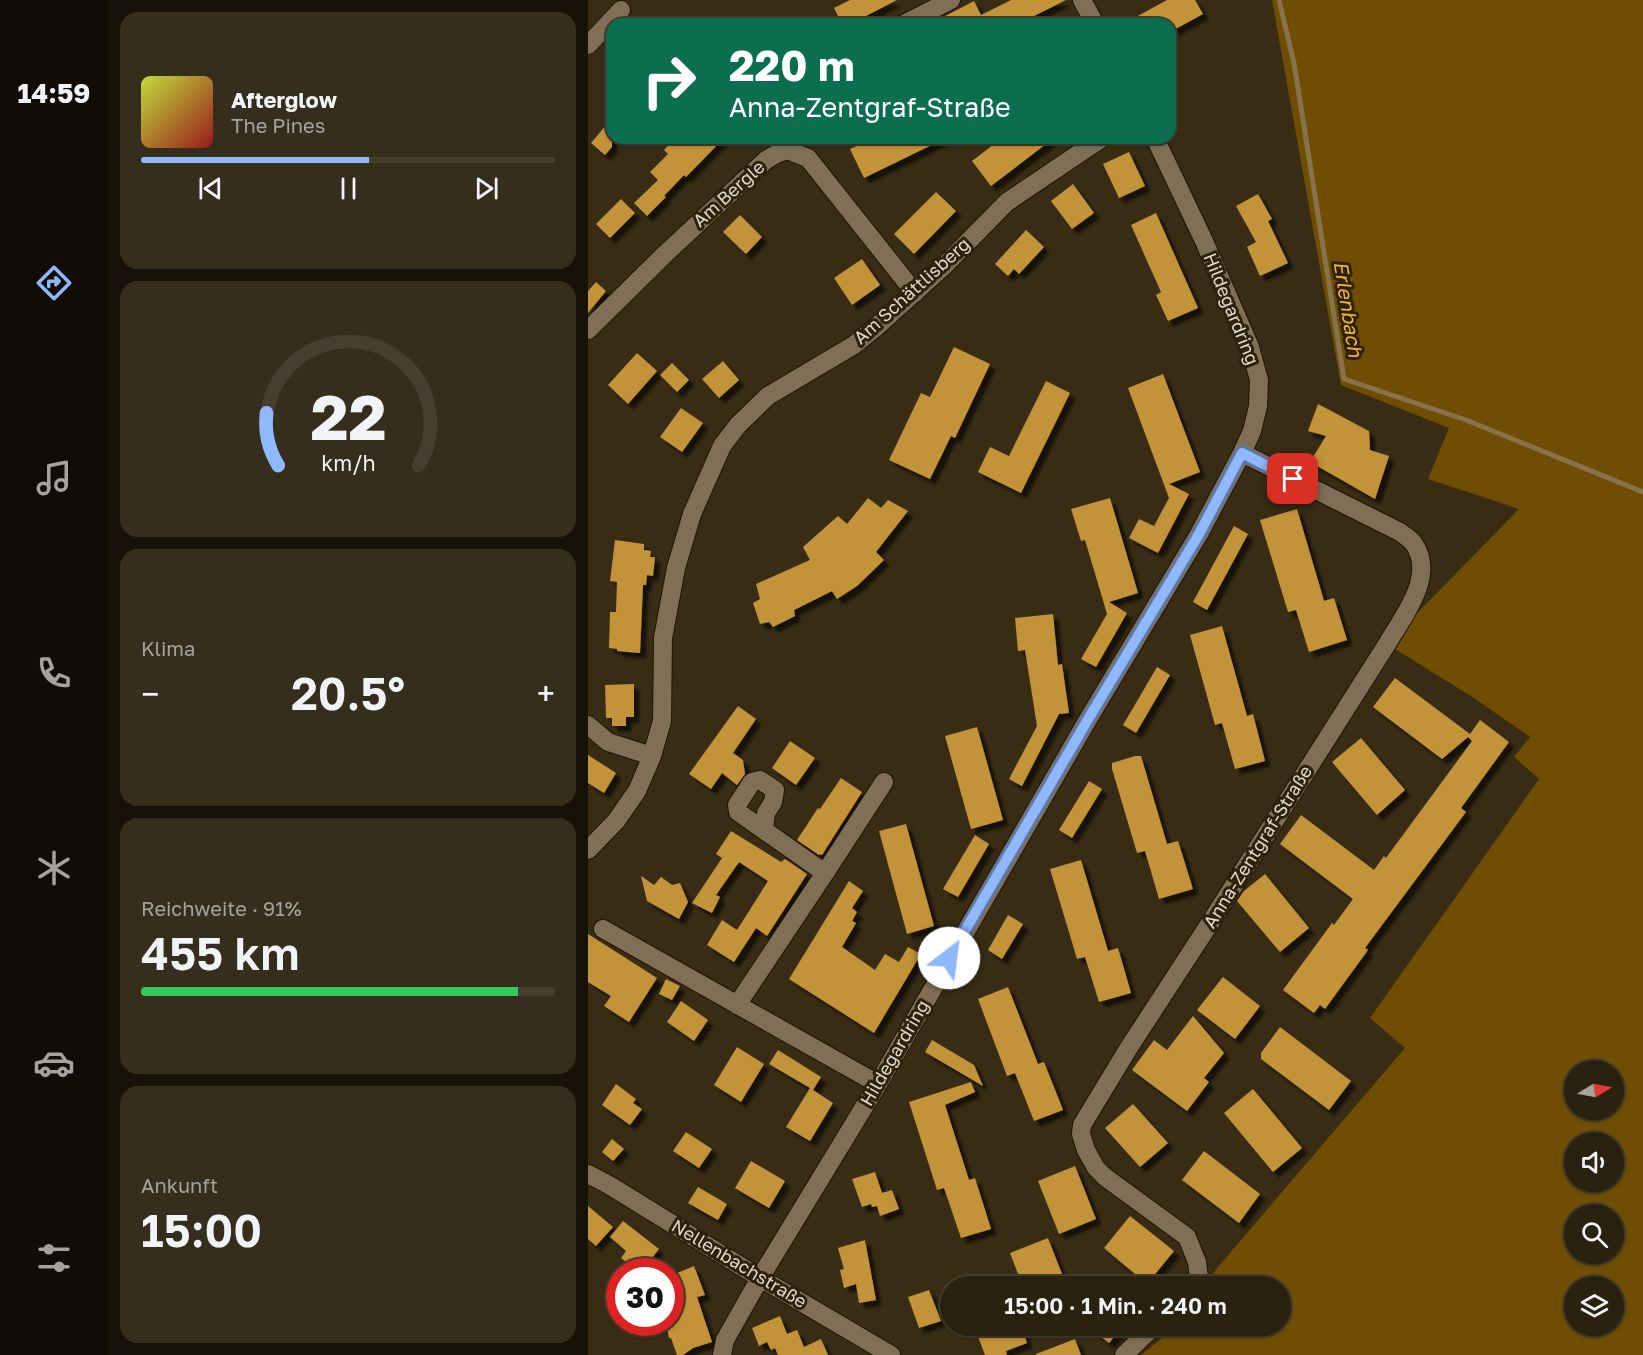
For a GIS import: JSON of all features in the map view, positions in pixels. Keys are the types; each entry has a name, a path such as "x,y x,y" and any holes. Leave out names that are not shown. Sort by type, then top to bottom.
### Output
{"street":[{"path":"916,18 951,0"},
{"path":"1082,0 1092,18"},
{"path":"613,18 621,10"},
{"path":"588,45 606,26"},
{"name":"Am Schättlisberg","path":"588,850 616,821 638,791 652,756 662,721 663,638 676,568 692,514 722,446 738,425 768,396 854,345 945,265 1007,202 1093,144"},
{"name":"Hildegardring","path":"722,1355 724,1340 878,1084 1090,716 1199,534 1252,431 1258,406 1259,380 1250,347 1204,241 1158,144"},
{"name":"Am Bergle","path":"588,330 754,171 776,154 787,150 808,158 915,293"},
{"name":"Anna-Zentgraf-Straße","path":"1199,1276 1197,1262 1187,1237 1096,1168 1083,1143 1082,1125 1128,1049 1392,636 1418,589 1422,569 1415,545 1400,532 1242,453"},
{"path":"588,725 608,742 652,756"},
{"path":"736,1005 884,782"},
{"path":"764,829 825,873"},
{"path":"603,929 878,1084"},
{"name":"Nellenbachstraße","path":"588,1174 891,1355"},
{"path":"1124,1355 1144,1336"}],"shaded area":[{"path":"1272,0 1643,0 1643,1355 1141,1355 1165,1336 1291,1336 1291,1276 1211,1276 1405,1048 1370,1018 1539,779 1514,757 1530,737 1474,698 1387,644 1519,509 1428,479 1449,428 1341,385"}],"building":[{"path":"850,0 897,0 865,18 839,18 834,8"},
{"path":"1011,0 1066,0 1034,16 1035,18 941,18 974,1 981,15"},
{"path":"1167,0 1195,0 1203,14 1176,29 1176,18 1134,18"},
{"path":"606,125 606,144 612,144 612,147 605,155 591,143"},
{"path":"670,144 718,144 686,177 684,175 647,216 634,203 658,180 650,172 668,154 664,150"},
{"path":"861,144 934,144 864,178 850,149"},
{"path":"994,144 1046,144 991,186 972,161"},
{"path":"1129,152 1145,186 1119,198 1103,164"},
{"path":"1073,184 1094,213 1072,229 1051,201"},
{"path":"936,192 956,211 914,254 894,234"},
{"path":"1258,194 1272,219 1268,221 1288,263 1260,276 1247,247 1256,242 1236,206"},
{"path":"621,199 635,213 610,238 596,224"},
{"path":"1156,213 1198,308 1168,321 1156,295 1161,292 1131,225"},
{"path":"740,215 762,237 746,254 723,232"},
{"path":"1026,230 1044,247 1019,274 1014,269 1008,276 995,264"},
{"path":"862,259 880,285 852,305 834,278"},
{"path":"596,282 606,291 588,313 588,291"},
{"path":"954,347 990,364 955,438 951,436 930,479 889,460 921,393 930,397"},
{"path":"637,353 657,371 628,404 608,385"},
{"path":"723,361 739,380 719,398 702,379"},
{"path":"672,363 689,380 677,392 660,375"},
{"path":"1163,374 1200,472 1169,484 1189,494 1158,553 1129,538 1139,519 1154,526 1169,498 1128,388"},
{"path":"1046,381 1070,393 1021,493 978,472 990,447 1009,456"},
{"path":"1318,404 1369,431 1370,450 1389,456 1375,499 1310,462 1326,436 1308,431"},
{"path":"681,408 703,423 682,452 660,437"},
{"path":"868,498 881,508 888,500 908,511 876,552 884,560 857,586 837,599 832,591 794,610 795,616 773,627 769,622 760,624 753,603 760,599 756,584 810,560 803,547 838,516 847,524"},
{"path":"1110,498 1138,593 1109,602 1127,613 1096,667 1081,659 1107,614 1085,540 1081,541 1071,509"},
{"path":"1297,509 1324,601 1334,598 1347,640 1309,652 1296,610 1288,612 1260,520"},
{"path":"1234,526 1248,534 1207,610 1193,602"},
{"path":"615,540 644,544 644,550 651,551 650,557 655,557 653,576 647,575 646,585 643,585 640,653 609,648 610,612 616,612 617,582 610,581"},
{"path":"1053,614 1058,665 1062,664 1069,713 1059,714 1022,786 1009,779 1037,726 1025,650 1018,651 1015,618"},
{"path":"1222,626 1247,716 1253,714 1265,761 1235,769 1222,723 1215,725 1190,635"},
{"path":"1157,667 1170,675 1136,733 1123,725"},
{"path":"1395,678 1470,734 1480,720 1509,742 1461,808 1466,812 1365,948 1368,950 1325,1009 1320,1005 1314,1013 1283,990 1332,923 1334,925 1353,899 1280,844 1301,815 1374,870 1384,856 1386,858 1472,741 1468,737 1442,759 1373,707"},
{"path":"634,684 634,717 626,717 626,726 612,726 612,718 606,718 605,685"},
{"path":"738,706 756,719 733,753 743,760 745,774 737,785 722,773 711,789 689,774"},
{"path":"977,727 1003,820 971,829 945,736"},
{"path":"1361,738 1405,790 1377,815 1332,762"},
{"path":"790,741 815,758 796,785 772,768"},
{"path":"588,755 616,773 604,793 588,783"},
{"path":"1141,756 1167,844 1178,841 1193,889 1159,899 1145,851 1137,853 1112,769 1112,763"},
{"path":"841,778 862,792 822,855 819,855 797,840"},
{"path":"1089,781 1102,789 1072,838 1059,830"},
{"path":"906,824 934,926 907,934 879,831"},
{"path":"731,831 781,862 785,859 807,874 767,936 756,928 734,962 707,945 722,920 737,930 768,881 739,862 716,895 720,897 712,913 692,903 722,858 716,854"},
{"path":"975,835 989,844 958,897 943,889"},
{"path":"1081,860 1108,951 1118,948 1131,993 1099,1002 1085,957 1077,959 1050,869"},
{"path":"1265,874 1309,928 1280,952 1237,901 1244,891"},
{"path":"641,876 654,885 661,877 672,885 680,883 688,902 679,919 647,901"},
{"path":"849,881 863,891 852,908 857,912 852,921 856,923 842,947 875,970 885,954 899,962 908,947 921,954 874,1033 789,979"},
{"path":"1008,915 1023,924 1002,959 988,950"},
{"path":"588,934 657,978 629,1022 604,1006 611,996 588,982"},
{"path":"1223,977 1260,1006 1235,1039 1197,1010"},
{"path":"666,979 680,986 672,1000 659,994"},
{"path":"1008,987 1038,1064 1044,1062 1063,1110 1034,1121 1015,1073 1007,1076 978,999"},
{"path":"681,1001 708,1020 694,1041 667,1022"},
{"path":"1193,1016 1224,1053 1204,1078 1209,1082 1187,1111 1132,1070 1154,1040 1167,1050"},
{"path":"1280,1027 1351,1081 1329,1110 1261,1059 1261,1053"},
{"path":"932,1040 974,1065 983,1086 925,1052"},
{"path":"737,1047 764,1064 741,1102 714,1085"},
{"path":"778,1050 821,1077 813,1090 833,1103 810,1141 786,1127 810,1088 769,1064"},
{"path":"971,1082 975,1092 945,1105 969,1180 975,1178 991,1229 961,1238 944,1188 937,1190 909,1102"},
{"path":"616,1084 636,1099 633,1103 642,1109 630,1125 602,1105"},
{"path":"1253,1089 1302,1148 1273,1172 1224,1113"},
{"path":"1133,1104 1168,1143 1140,1167 1105,1128"},
{"path":"686,1132 712,1149 699,1168 673,1151"},
{"path":"612,1139 624,1149 613,1161 602,1152"},
{"path":"1204,1151 1260,1194 1239,1223 1182,1180"},
{"path":"751,1161 785,1181 769,1208 735,1188"},
{"path":"1075,1166 1096,1219 1059,1234 1038,1181"},
{"path":"875,1172 882,1193 892,1190 899,1209 880,1216 877,1206 872,1207 871,1204 862,1207 852,1179"},
{"path":"698,1187 727,1204 718,1220 688,1203"},
{"path":"588,1206 613,1227 596,1246 588,1239"},
{"path":"1130,1216 1174,1251 1154,1276 1137,1276 1104,1248"},
{"path":"623,1221 659,1249 652,1258 621,1258 626,1251 610,1237"},
{"path":"1048,1238 1063,1276 1019,1276 1010,1253"},
{"path":"865,1240 876,1300 859,1303 856,1284 844,1288 840,1270 844,1269 838,1248"},
{"path":"694,1266 705,1295 697,1297 712,1342 693,1348 683,1355 677,1355 669,1336 684,1336 684,1270"},
{"path":"929,1290 940,1321 919,1328 908,1297"},
{"path":"780,1316 787,1334 797,1330 804,1347 821,1339 828,1355 778,1355 775,1348 771,1350 767,1342 759,1346 752,1328"},
{"path":"978,1336 1025,1336 1027,1343 1006,1351 1007,1355 985,1355"},
{"path":"1100,1336 1115,1336 1109,1343"},
{"path":"1075,1339 1081,1355 1036,1355 1036,1354"}],"waterway":[{"name":"Erlenbach","path":"1279,0 1294,63 1344,379 1466,420 1643,492"}],"route":[{"path":"949,958 1199,534 1242,453 1293,479"}]}
